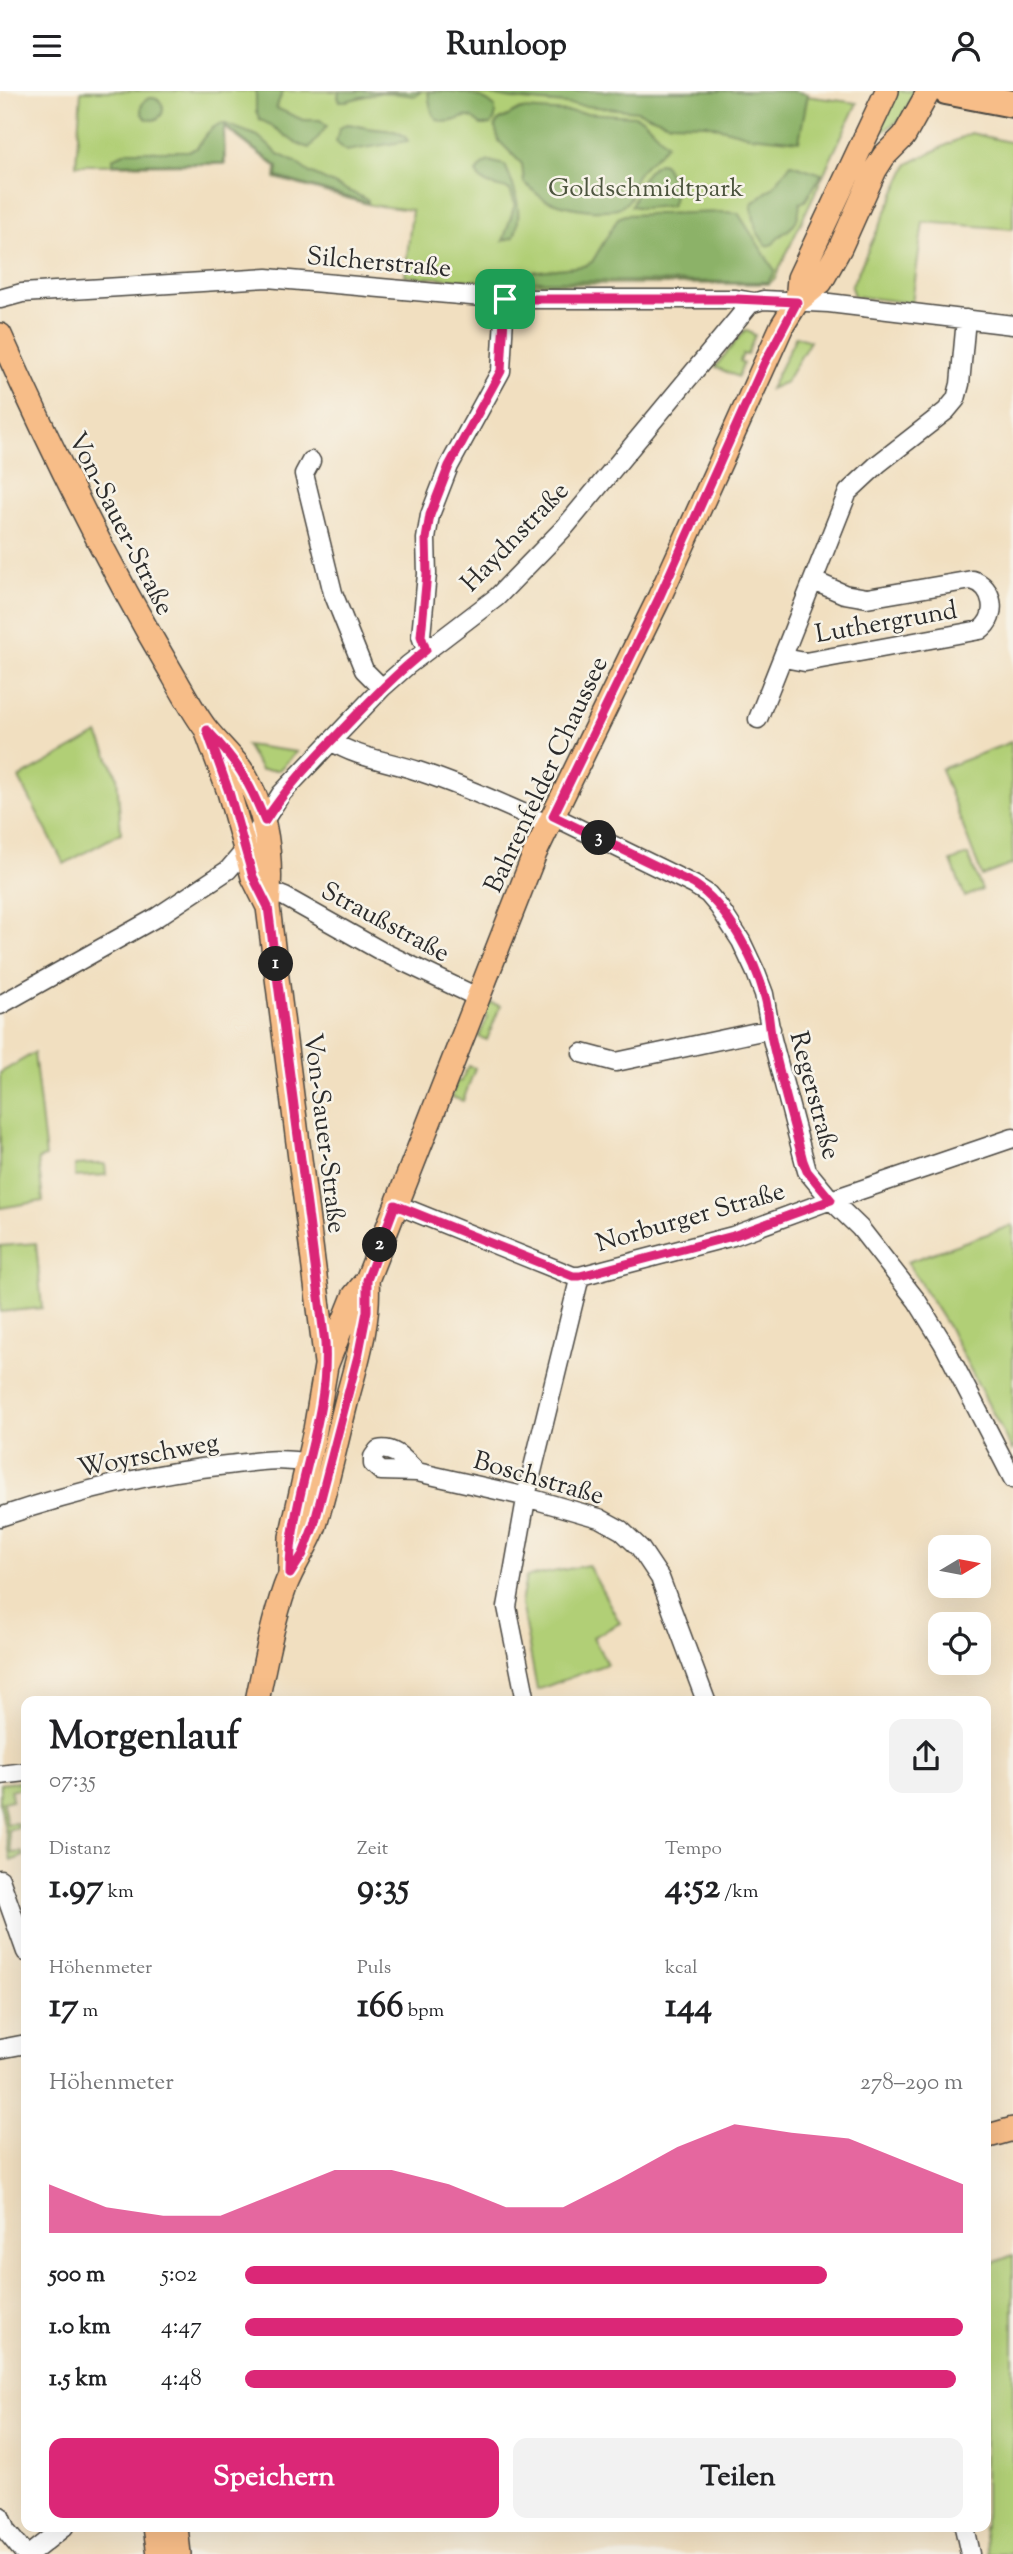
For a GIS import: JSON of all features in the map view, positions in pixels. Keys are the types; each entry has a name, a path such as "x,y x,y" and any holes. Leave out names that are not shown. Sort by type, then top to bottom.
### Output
{"highway":[{"path":"946,91 1013,104"}],"main road":[{"name":"Bahrenfelder Chaussee","path":"797,302 799,278 885,95"},
{"name":"Bahrenfelder Chaussee","path":"258,1696 268,1648 290,1574 291,1537 326,1366 354,1296 367,1280 515,900 659,598 764,364 797,302 821,282 840,249 875,170 884,156 904,136 926,98"},
{"name":"Von-Sauer-Straße","path":"0,335 57,461 106,558 207,730 244,774 265,821 270,891 326,1366"},
{"name":"Von-Sauer-Straße","path":"207,730 229,792 253,877 270,891"},
{"path":"229,792 265,821"},
{"name":"Bahrenfelder Chaussee","path":"311,1238 334,1299 340,1335 345,1406"},
{"name":"Bahrenfelder Chaussee","path":"290,1574 303,1554 314,1525 363,1336 367,1311 367,1280"},
{"path":"991,2135 1013,2129"},
{"path":"156,2532 159,2554"},
{"path":"177,2532 179,2554"}],"street":[{"name":"Silcherstraße","path":"0,299 23,293 255,278 505,299 724,299 753,302"},
{"path":"426,650 421,636 427,574 426,539 430,515 449,466 501,371 505,299"},
{"path":"753,302 829,303 1013,325"},
{"name":"Haydnstraße","path":"265,821 281,794 382,688 426,650 497,597 565,527 734,321 753,302"},
{"path":"758,719 848,492 878,464 946,411 956,399 960,384 966,319"},
{"path":"311,461 304,474 333,593 364,670 382,688"},
{"name":"Luthergrund","path":"784,658 796,662 814,661 980,630 986,626 992,610 990,594 985,587 972,580 867,598 844,594 814,580"},
{"name":"Regerstraße","path":"331,741 346,751 415,770 551,820 694,884 708,894 729,922 764,994 807,1171 831,1200 860,1228 917,1301 943,1343 1013,1479"},
{"path":"0,1005 181,902 228,870 265,821"},
{"name":"Straußstraße","path":"270,891 381,951 477,997"},
{"path":"582,1053 616,1062 771,1029"},
{"name":"Norburger Straße","path":"525,1696 508,1607 551,1389 580,1276 733,1236 1013,1138"},
{"path":"395,1205 573,1276 580,1276"},
{"name":"Woyrschweg","path":"0,1517 90,1489 164,1474 277,1459 308,1463"},
{"name":"Boschstraße","path":"417,1472 528,1497 598,1518 621,1530 640,1548 660,1578 704,1696"},
{"path":"0,1775 21,1773"},
{"path":"0,1879 21,1938"},
{"path":"0,2049 21,2046"},
{"path":"0,2516 6,2531 28,2554 57,2532"},
{"path":"965,2532 970,2554"}],"green space":[{"name":"Goldschmidtpark","path":"81,91 770,91 857,103 775,278 769,284 532,284 405,276 412,210 371,205 275,178 276,167 224,127 225,164 76,165"},
{"path":"256,91 283,91 276,108 303,120 320,120 327,126 310,148 296,143 260,120 256,111"},
{"path":"339,91 421,91 416,96 382,92 340,101"},
{"path":"428,91 464,93 481,98 495,107 495,118 491,125 481,125 468,117 441,121 433,115"},
{"path":"467,91 792,91 808,94 799,141 750,136 706,124 668,123 637,111 513,99"},
{"path":"895,91 915,91 901,119 874,137"},
{"path":"152,98 160,101 163,109 160,117 152,120 144,117 141,109 144,101"},
{"path":"521,109 635,116 643,119 667,144 637,175 630,198 625,204 608,210 586,210 564,205 546,200 524,183 522,164 499,141 495,127 498,121"},
{"path":"223,123 258,136 278,154 310,173 368,200 368,203 277,177 278,167 224,125 224,163 113,164 113,158 128,151 188,151 197,148 208,133"},
{"path":"346,124 400,133 408,141 346,151 336,142 339,129"},
{"path":"971,133 1013,143 1013,229 923,222 912,303 854,296 851,287 908,164"},
{"path":"489,161 505,165 517,200 518,218 514,237 503,241 515,204 510,190 490,185 479,177 476,172"},
{"path":"659,163 664,164 673,184 671,206 631,206 644,176"},
{"path":"791,164 822,174 805,201 800,203 794,225 773,244 766,246 756,230 751,204 773,187"},
{"path":"738,213 775,271 768,282 510,281 512,274 584,266 592,262 618,218 625,215"},
{"path":"745,330 755,335 747,355 743,354 740,361 743,363 738,377 715,367"},
{"path":"796,336 810,341 786,382 770,389"},
{"path":"98,734 117,776 121,833 64,864 19,778"},
{"path":"1011,742 1013,864 982,876 941,769"},
{"path":"246,745 297,752 279,770 261,770"},
{"path":"968,855 982,890 965,897 951,861"},
{"path":"486,1004 500,1006 487,1040 479,1037 487,1017 483,1012"},
{"path":"34,1053 46,1157 38,1159 43,1201 0,1208 0,1073"},
{"path":"468,1066 475,1068 463,1101 452,1097 456,1082 461,1081"},
{"path":"105,1164 106,1175 75,1177 75,1165"},
{"path":"1013,1225 1013,1452 950,1330 907,1262"},
{"path":"36,1243 42,1308 0,1312 0,1246"},
{"path":"588,1565 620,1623 593,1637 607,1664 537,1690 521,1603 526,1577"},
{"path":"21,1782 21,1788 11,1790 12,1800 3,1802 7,1824 17,1823 18,1828 8,1830 12,1853 21,1852 21,1857 11,1861 0,1804 0,1784"},
{"path":"1013,2255 1013,2554 989,2554 984,2532 991,2532 991,2264"}],"route":[{"path":"505,299 736,299 753,302 797,302 782,326 659,598 553,816 694,884 715,901 746,951 756,973 764,994 772,1039 803,1161 807,1171 831,1200 733,1236 580,1276 573,1276 395,1205 367,1280 367,1311 359,1352 314,1525 303,1554 290,1574 291,1537 325,1381 325,1343 268,907 253,877 229,792 207,730 233,758 249,783 265,821 281,794 323,749 382,688 426,650 421,636 427,574 426,539 430,515 449,466 501,371 505,299"}]}
